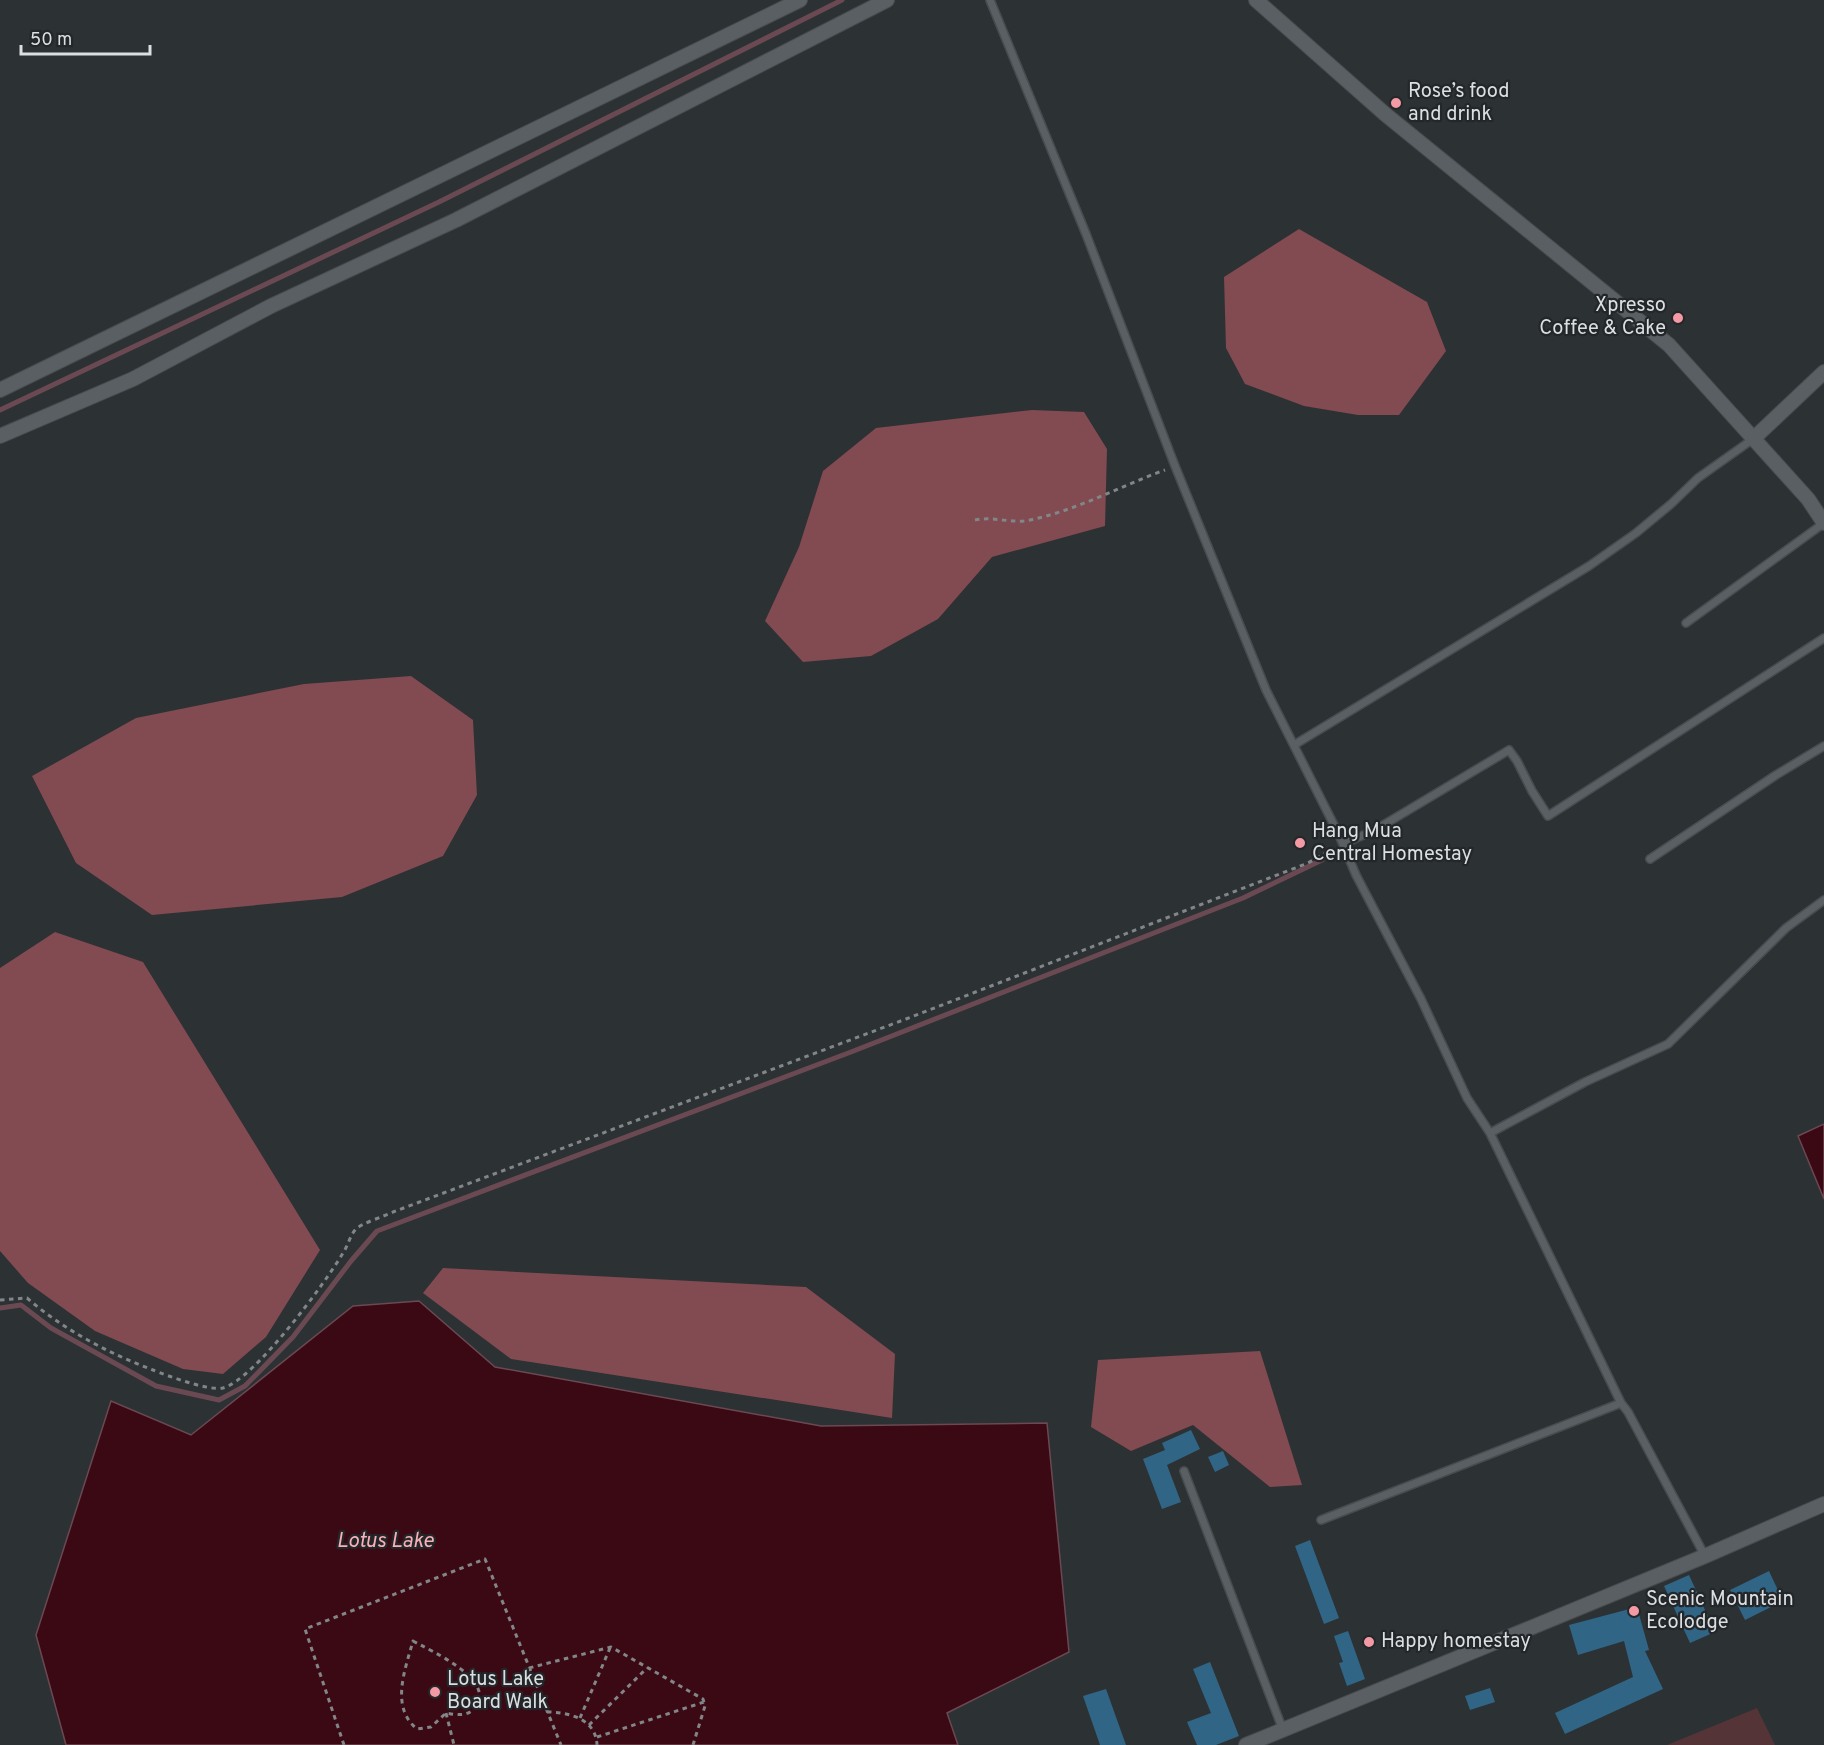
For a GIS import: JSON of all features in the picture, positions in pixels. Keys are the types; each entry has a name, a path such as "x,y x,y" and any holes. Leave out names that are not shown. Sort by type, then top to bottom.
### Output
{"street":[{"path":"0,390 800,0"},
{"path":"0,436 133,379 271,306 456,220 887,0"},
{"path":"1256,0 1385,114 1669,345 1808,499 1824,523"},
{"path":"1753,439 1824,372"},
{"path":"1246,1745 1705,1556 1824,1504"}],"lane":[{"path":"990,0 1086,234 1175,466 1266,690 1343,844 1356,875 1421,999 1467,1098 1490,1134 1621,1403 1628,1412 1705,1556"},
{"path":"1294,745 1589,566 1636,533 1698,478 1753,439"},
{"path":"1686,623 1824,523"},
{"path":"1343,844 1375,830 1509,750 1548,816 1824,639"},
{"path":"1650,859 1776,775 1824,746"},
{"path":"1490,1134 1585,1082 1668,1044 1786,928 1824,900"},
{"path":"1321,1520 1621,1403"},
{"path":"1184,1471 1283,1730"}],"path":[{"path":"975,520 986,518 1027,521 1070,510 1136,480 1175,466"},
{"path":"0,1300 27,1298 87,1340 132,1362 185,1383 223,1388 245,1374 301,1312 343,1253 356,1228 1308,863 1343,844"},
{"path":"344,1745 305,1629 485,1559 561,1745"},
{"path":"413,1641 446,1659 470,1676 478,1686 477,1706 469,1713 459,1716 446,1713 431,1727 417,1729 403,1712 401,1700 403,1681 413,1641"},
{"path":"580,1718 611,1647"},
{"path":"529,1668 611,1647 703,1699 705,1706 693,1745"},
{"path":"589,1725 647,1668"},
{"path":"597,1737 704,1702"},
{"path":"548,1712 564,1712 580,1718 589,1725 597,1737 597,1745"},
{"path":"446,1713 454,1745"}],"shaded area":[{"path":"1299,229 1427,302 1446,351 1399,415 1358,415 1304,406 1245,384 1226,348 1224,277"},
{"path":"1032,410 1084,412 1107,449 1105,526 992,557 938,619 871,656 803,662 765,621 799,547 823,471 876,428"},
{"path":"411,676 473,720 477,795 443,856 342,897 152,915 76,863 32,776 136,718 304,684"},
{"path":"55,932 143,962 320,1250 266,1337 223,1374 183,1369 95,1331 28,1283 0,1251 0,968"},
{"path":"443,1268 806,1287 895,1354 892,1418 511,1359 423,1293"},
{"path":"1260,1351 1302,1485 1270,1487 1193,1425 1131,1451 1091,1427 1098,1360"},
{"path":"1757,1708 1775,1745 1667,1745"}],"water":[{"path":"1824,1124 1824,1199 1798,1136"},
{"name":"Lotus Lake","path":"419,1301 495,1367 821,1426 1047,1423 1069,1652 947,1713 958,1745 66,1745 36,1635 111,1401 191,1435 353,1306"}],"building":[{"path":"1191,1430 1200,1449 1167,1465 1181,1502 1162,1509 1143,1459 1165,1450 1162,1443"},
{"path":"1223,1451 1229,1465 1215,1472 1208,1457"},
{"path":"1310,1540 1339,1618 1324,1624 1295,1546"},
{"path":"1769,1571 1783,1601 1745,1620 1730,1590"},
{"path":"1689,1575 1715,1632 1690,1643 1664,1586"},
{"path":"1637,1607 1649,1650 1645,1651 1663,1689 1565,1734 1555,1713 1633,1677 1624,1641 1578,1655 1569,1625"},
{"path":"1348,1631 1365,1679 1347,1686 1339,1663 1343,1662 1334,1636"},
{"path":"1210,1662 1239,1736 1216,1745 1197,1745 1187,1722 1211,1713 1193,1669"},
{"path":"1490,1688 1495,1702 1470,1710 1465,1696"},
{"path":"1106,1689 1126,1745 1100,1745 1083,1696"}],"waterway":[{"path":"0,410 439,202 842,0"},
{"path":"0,1308 21,1305 51,1328 156,1386 219,1400 245,1386 293,1337 377,1231 851,1052 1243,898 1322,860"}],"place":[{"name":"Rose’s food and drink","path":"1396,103"},
{"name":"Xpresso Coffee & Cake","path":"1678,318"},
{"name":"Hang Mua Central Homestay","path":"1300,843"},
{"name":"Scenic Mountain Ecolodge","path":"1634,1611"},
{"name":"Happy homestay","path":"1369,1642"},
{"name":"Lotus Lake Board Walk","path":"435,1692"}]}
